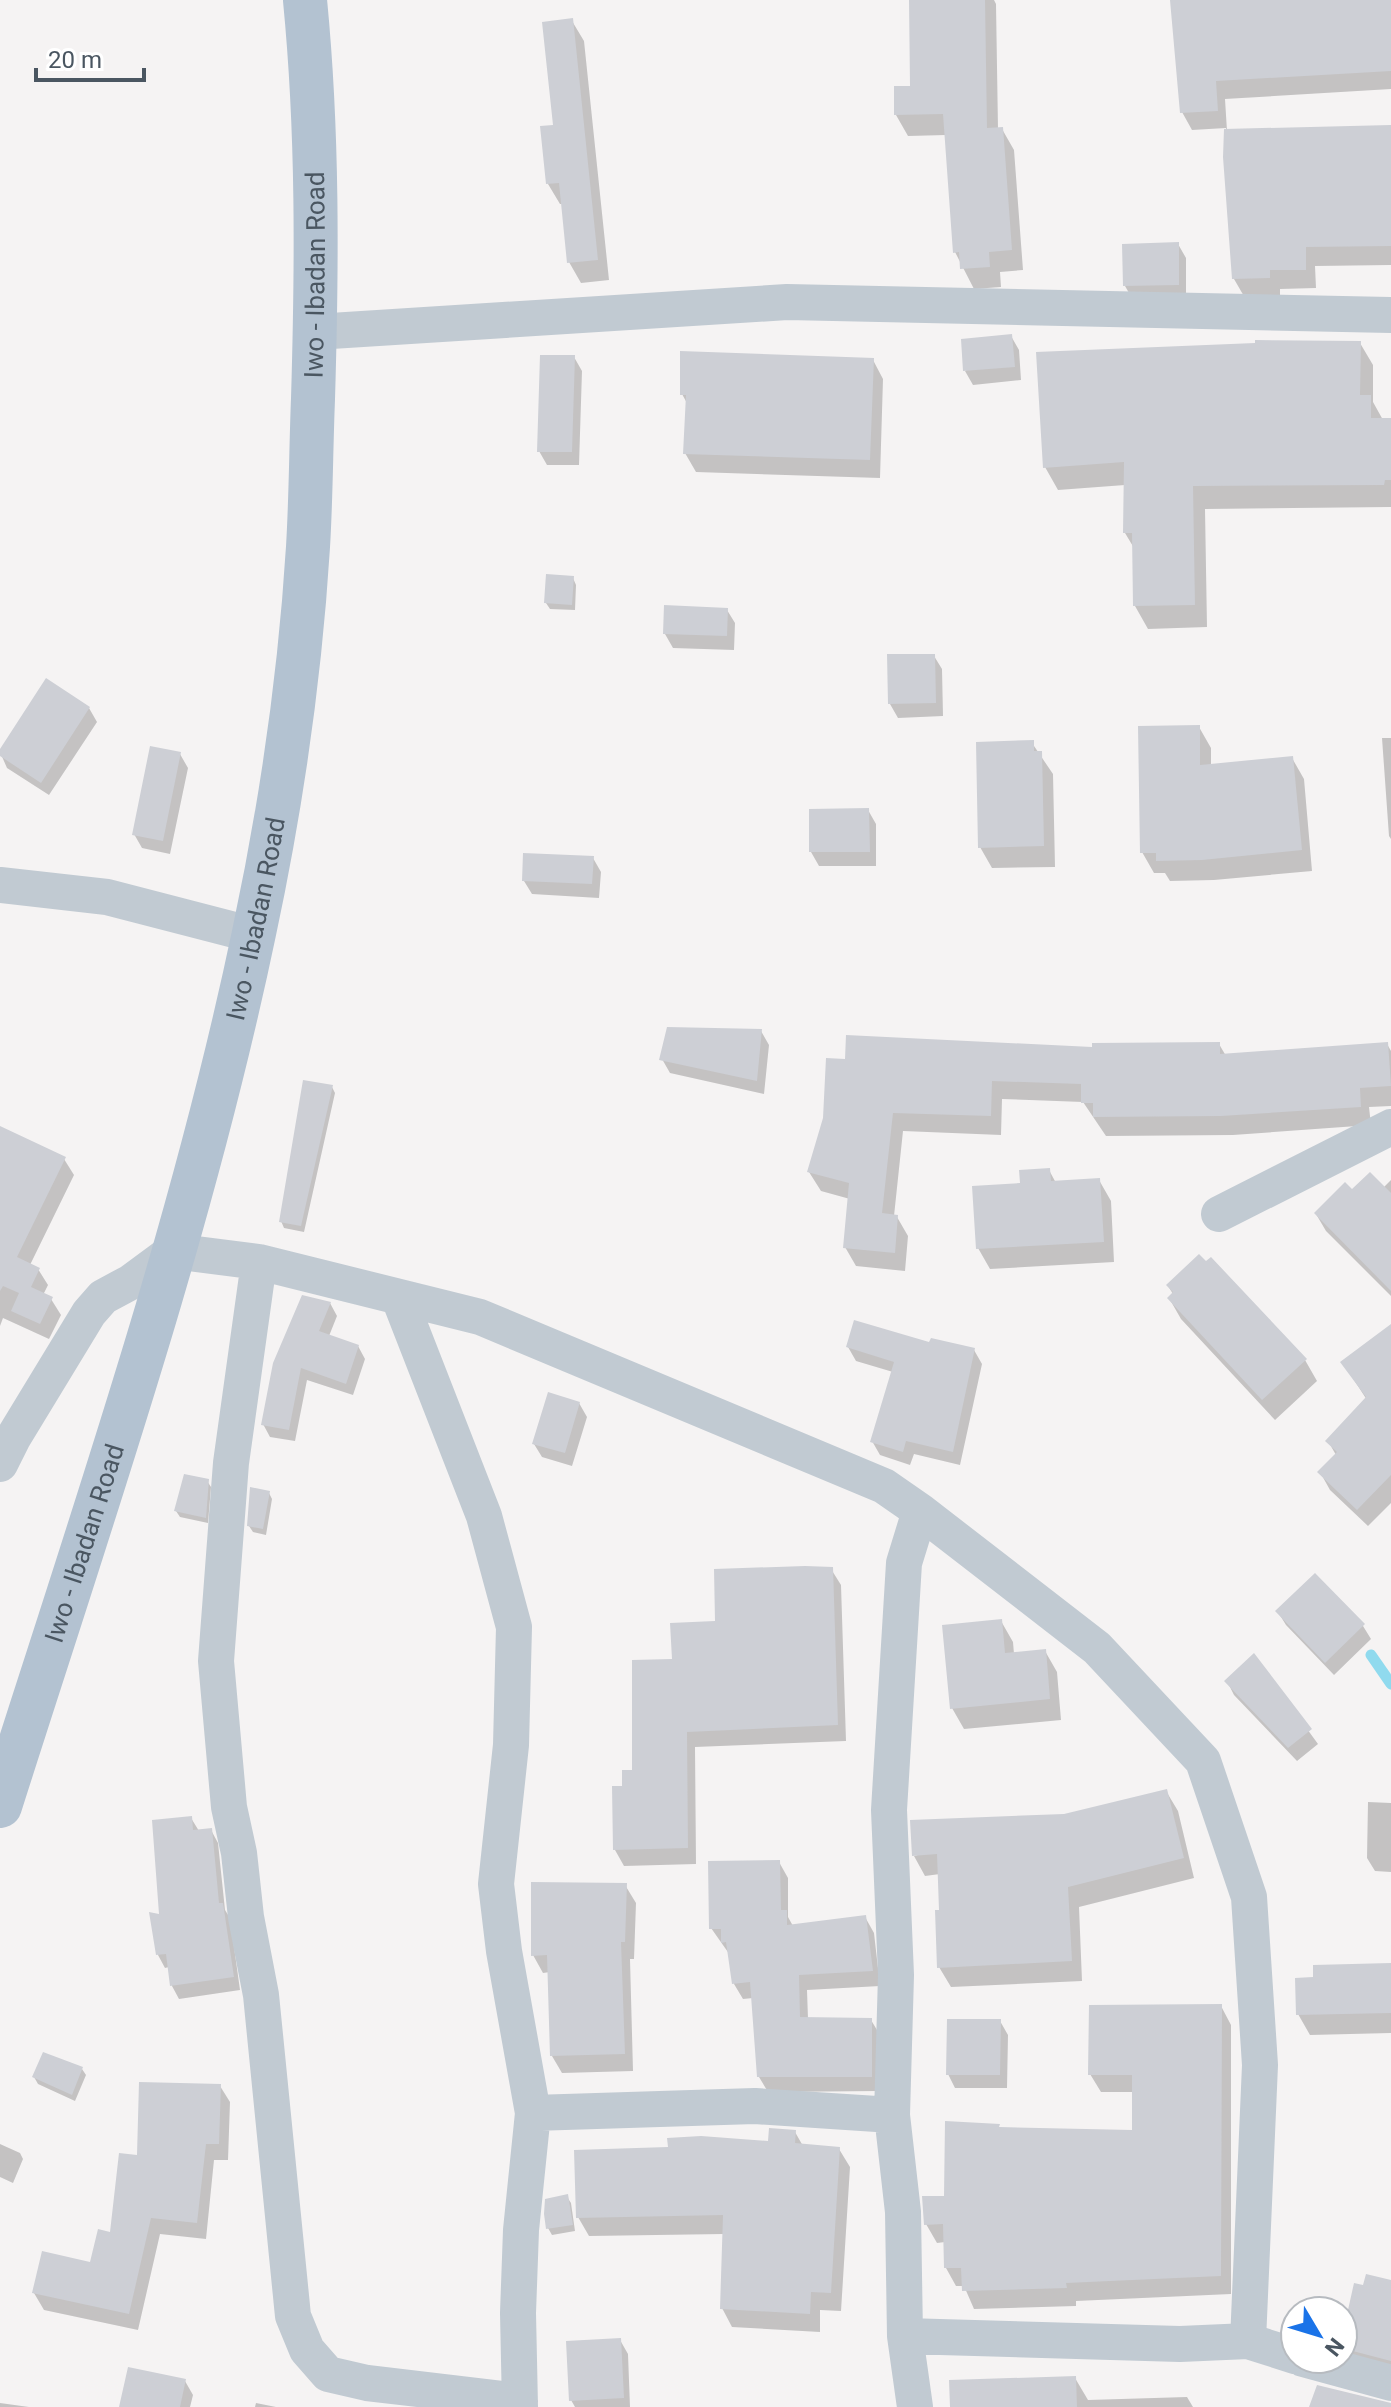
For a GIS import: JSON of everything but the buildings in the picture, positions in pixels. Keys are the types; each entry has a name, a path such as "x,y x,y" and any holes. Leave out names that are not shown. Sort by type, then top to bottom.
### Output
{"main road":[{"name":"Iwo - Ibadan Road","path":"0,1806 132,1392 198,1164 254,935 271,847 291,706 306,564 317,210 312,76 305,0"}],"street":[{"path":"315,332 787,302 1391,315"},
{"path":"0,885 107,897 254,935"},
{"path":"1219,1214 1391,1127"},
{"path":"0,1464 89,1313 103,1297 131,1282 173,1251 259,1262 480,1317 884,1486 920,1511 1097,1648 1203,1761 1249,1897 1260,2065 1248,2341"},
{"path":"259,1262 231,1463 216,1661 229,1807 261,1995 293,2316 307,2350 328,2374 367,2383 520,2404 518,2313 521,2230 533,2113 504,1951 496,1884 511,1745 514,1627 484,1516 399,1298"},
{"path":"915,2407 905,2336 903,2212 892,2115 896,1975 889,1810 904,1563 920,1511"},
{"path":"533,2113 755,2106 892,2115"},
{"path":"905,2336 1180,2344 1248,2341 1279,2351"},
{"path":"1359,2374 1391,2383"}],"waterway":[{"path":"1371,1655 1391,1684"}]}
